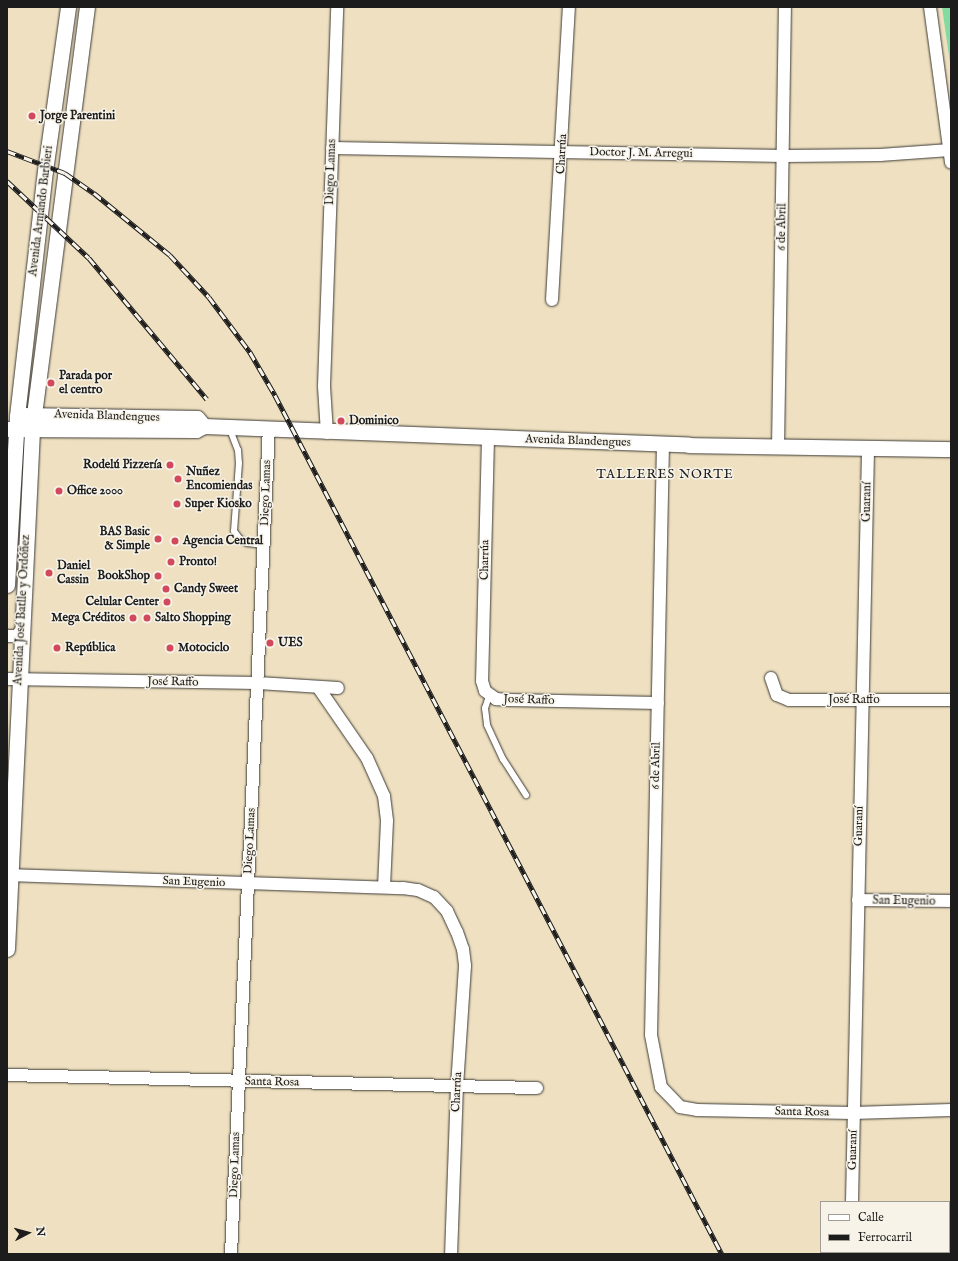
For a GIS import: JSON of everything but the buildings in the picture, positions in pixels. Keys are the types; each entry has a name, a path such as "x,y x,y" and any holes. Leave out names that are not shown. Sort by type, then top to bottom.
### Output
{"street":[{"name":"Avenida Armando Barbieri","path":"12,422 68,7"},
{"name":"Avenida Armando Barbieri","path":"32,422 87,7"},
{"name":"Diego Lamas","path":"327,433 324,386 337,7"},
{"name":"Charrúa","path":"552,300 562,152 569,7"},
{"name":"6 de Abril","path":"778,448 786,7"},
{"path":"930,7 951,163"},
{"name":"Doctor J. M. Arregui","path":"332,148 784,156 880,155 950,150"},
{"name":"Avenida Blandengues","path":"12,422 197,418 204,426 269,428 327,433 778,448 951,449"},
{"name":"Avenida José Batlle y Ordóñez","path":"7,585 12,422"},
{"name":"Avenida José Batlle y Ordóñez","path":"7,949 14,634 32,422"},
{"name":"Diego Lamas","path":"232,1254 269,428"},
{"name":"Charrúa","path":"482,681 488,438"},
{"name":"6 de Abril","path":"661,1087 651,1035 663,444"},
{"name":"Guaraní","path":"852,1201 868,449"},
{"name":"José Raffo","path":"771,678 776,696 789,700 951,700"},
{"name":"José Raffo","path":"13,679 258,683 338,688"},
{"name":"José Raffo","path":"482,681 489,696 509,700 658,703"},
{"path":"318,687 367,758 384,796 387,821 384,888"},
{"name":"San Eugenio","path":"9,875 418,890 434,897 447,911 457,932"},
{"name":"San Eugenio","path":"858,900 951,901"},
{"name":"Charrúa","path":"451,1254 457,1085 465,966 463,949 457,932"},
{"name":"Santa Rosa","path":"7,1075 537,1088"},
{"name":"Santa Rosa","path":"661,1087 680,1106 697,1110 853,1113 951,1110"}],"lane":[{"path":"229,427 238,450 239,463 234,530 240,539 247,543 264,545"},
{"path":"489,696 485,708 488,725 494,742 526,795"}],"green space":[{"path":"942,7 951,7 951,70"}],"railway":[{"path":"7,151 65,173 94,193 170,255 209,297 250,352 275,395 722,1254"},
{"path":"7,181 89,258 207,399"}],"place":[{"name":"Jorge Parentini","path":"32,116"},
{"name":"Parada por el centro","path":"51,383"},
{"name":"Dominico","path":"341,421"},
{"name":"Rodelú Pizzería","path":"170,465"},
{"name":"Nuñez Encomiendas","path":"178,479"},
{"name":"Office 2000","path":"59,491"},
{"name":"Super Kiosko","path":"177,504"},
{"name":"BAS Basic & Simple","path":"158,539"},
{"name":"Agencia Central","path":"175,541"},
{"name":"Pronto!","path":"171,562"},
{"name":"Daniel Cassin","path":"49,573"},
{"name":"BookShop","path":"158,576"},
{"name":"Candy Sweet","path":"166,589"},
{"name":"Celular Center","path":"167,602"},
{"name":"Mega Créditos","path":"133,618"},
{"name":"Salto Shopping","path":"147,618"},
{"name":"UES","path":"270,643"},
{"name":"República","path":"57,648"},
{"name":"Motociclo","path":"170,648"}],"district":[{"name":"TALLERES NORTE","path":"665,475"}]}
